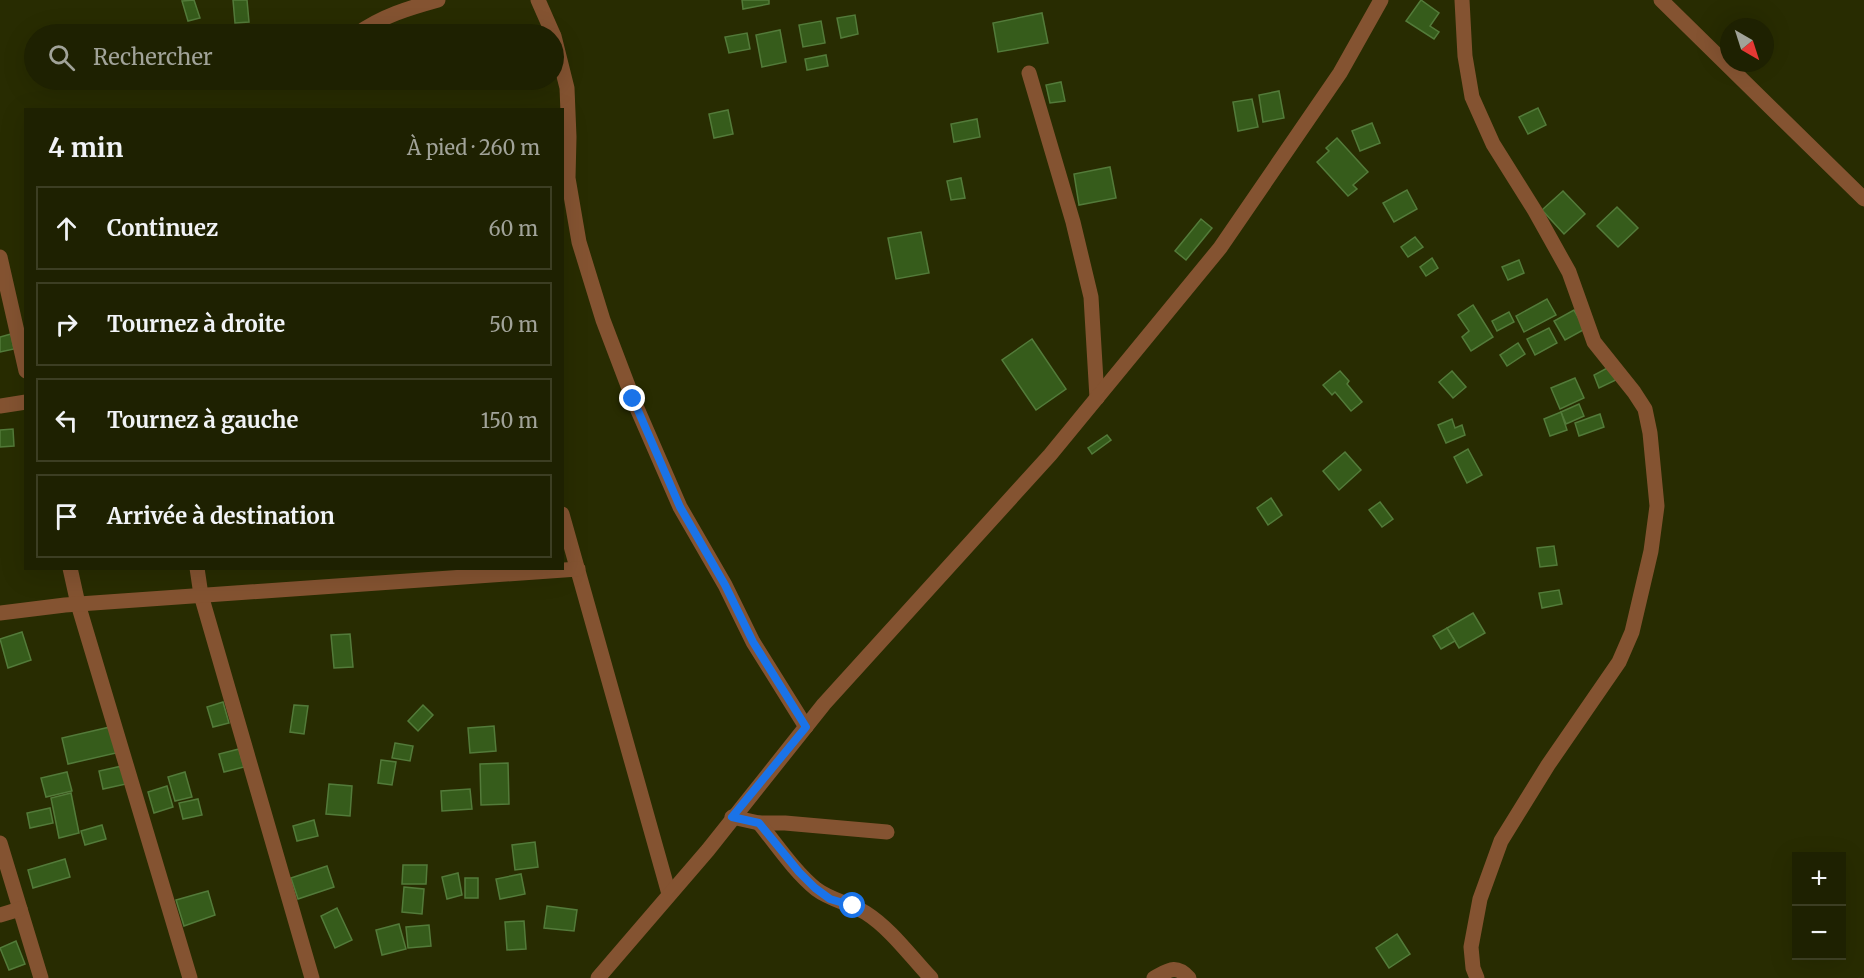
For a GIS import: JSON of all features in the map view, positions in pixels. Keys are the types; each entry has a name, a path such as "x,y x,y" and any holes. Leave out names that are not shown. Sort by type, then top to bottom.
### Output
{"street":[{"path":"373,24 394,13 438,0"},
{"path":"538,0 548,24"},
{"path":"598,978 708,850 824,704 1050,455 1220,248 1340,73 1381,0"},
{"path":"1462,0 1465,57 1472,97 1493,144 1535,211 1569,272 1594,342 1645,409 1658,506 1651,551 1632,632 1619,662 1548,765 1501,841 1480,899 1472,947 1472,975"},
{"path":"1661,0 1864,199"},
{"path":"1029,73 1073,222 1091,297 1097,398"},
{"path":"564,77 567,88 569,137 568,178 573,210 579,242 603,320 633,399 680,507 725,585 753,642 806,727"},
{"path":"0,257 24,362"},
{"path":"0,406 24,402"},
{"path":"564,521 669,894"},
{"path":"564,570 578,569"},
{"path":"70,570 78,604 190,978"},
{"path":"197,570 201,595 312,978"},
{"path":"0,613 78,604 564,570"},
{"path":"732,817 759,823 785,823 887,832"},
{"path":"759,823 815,888 830,899 853,906 867,914 890,934 931,978"},
{"path":"0,843 41,978"},
{"path":"0,915 20,909"},
{"path":"1155,978 1175,969 1182,970 1189,978"}],"building":[{"path":"194,0 200,18 188,21 182,1"},
{"path":"233,0 247,0 249,22 235,23"},
{"path":"742,0 769,0 769,4 743,9"},
{"path":"1421,0 1439,13 1430,26 1439,32 1434,39 1406,21"},
{"path":"1042,13 1048,43 998,52 993,23"},
{"path":"855,15 858,34 841,38 837,18"},
{"path":"821,21 825,43 803,47 799,25"},
{"path":"780,30 786,62 762,67 756,35"},
{"path":"747,33 750,49 729,53 725,37"},
{"path":"826,55 828,66 807,70 805,59"},
{"path":"1061,82 1065,101 1050,103 1046,85"},
{"path":"1279,91 1284,118 1263,122 1259,95"},
{"path":"1252,99 1258,127 1238,131 1233,102"},
{"path":"1538,108 1546,125 1528,134 1519,117"},
{"path":"728,110 733,134 714,138 709,114"},
{"path":"977,119 980,137 954,142 951,124"},
{"path":"1372,123 1380,143 1360,151 1352,131"},
{"path":"1337,138 1368,172 1353,185 1357,189 1348,196 1317,162 1329,151 1326,148"},
{"path":"1110,167 1116,198 1079,205 1074,174"},
{"path":"961,178 965,198 951,200 947,181"},
{"path":"1407,190 1417,209 1394,222 1383,203"},
{"path":"1563,191 1585,214 1564,234 1542,210"},
{"path":"1617,207 1638,228 1618,247 1597,226"},
{"path":"1201,219 1212,228 1186,260 1175,251"},
{"path":"921,232 929,273 896,279 888,238"},
{"path":"1415,237 1423,247 1408,257 1401,247"},
{"path":"1432,258 1438,268 1426,276 1420,267"},
{"path":"1519,260 1524,273 1508,280 1502,267"},
{"path":"1547,299 1556,315 1524,332 1516,316"},
{"path":"1473,305 1493,337 1471,351 1462,337 1469,331 1458,315"},
{"path":"1574,310 1585,329 1565,340 1554,321"},
{"path":"1509,312 1514,322 1497,331 1492,321"},
{"path":"1549,328 1557,343 1535,355 1527,339"},
{"path":"11,334 14,349 0,352 0,337"},
{"path":"1032,339 1066,389 1036,410 1002,360"},
{"path":"1518,343 1525,354 1507,366 1500,355"},
{"path":"1611,366 1618,379 1599,388 1594,375"},
{"path":"1340,371 1349,381 1347,384 1362,402 1351,411 1335,392 1332,395 1323,385"},
{"path":"1452,371 1466,387 1453,398 1439,382"},
{"path":"1575,378 1584,398 1560,409 1551,388"},
{"path":"1579,404 1584,416 1566,424 1561,412"},
{"path":"1561,412 1567,430 1550,436 1544,419"},
{"path":"1600,414 1604,427 1579,436 1575,423"},
{"path":"1452,419 1455,428 1462,425 1465,435 1446,443 1438,425"},
{"path":"13,429 14,446 0,447 0,430"},
{"path":"1107,435 1111,440 1092,454 1088,448"},
{"path":"1468,449 1482,475 1467,483 1454,457"},
{"path":"1345,452 1361,470 1339,490 1323,471"},
{"path":"1271,498 1282,515 1268,525 1257,508"},
{"path":"1380,502 1393,519 1382,527 1369,510"},
{"path":"1554,546 1557,565 1540,567 1537,548"},
{"path":"1559,590 1562,604 1542,608 1539,593"},
{"path":"1473,613 1485,633 1459,648 1447,628"},
{"path":"1447,628 1455,641 1441,649 1433,636"},
{"path":"22,632 31,660 8,668 0,639"},
{"path":"350,634 353,667 334,668 331,635"},
{"path":"223,702 229,723 213,727 207,707"},
{"path":"294,705 308,706 304,734 290,732"},
{"path":"423,705 433,715 418,731 408,721"},
{"path":"494,726 496,751 470,753 468,728"},
{"path":"110,727 116,753 68,764 62,738"},
{"path":"395,743 413,746 410,761 392,758"},
{"path":"239,749 244,767 224,772 219,754"},
{"path":"381,760 396,762 392,785 378,783"},
{"path":"508,763 509,804 481,805 480,764"},
{"path":"122,766 126,784 103,789 99,771"},
{"path":"67,772 72,791 46,797 41,778"},
{"path":"185,772 192,797 175,801 168,777"},
{"path":"329,784 352,786 350,816 326,814"},
{"path":"167,786 173,807 154,813 148,792"},
{"path":"470,789 472,809 442,811 441,791"},
{"path":"71,793 79,833 59,838 51,798"},
{"path":"198,799 202,815 183,819 179,803"},
{"path":"50,808 53,823 30,828 27,813"},
{"path":"314,820 318,836 297,841 293,826"},
{"path":"102,825 106,839 85,845 81,831"},
{"path":"535,842 538,867 515,870 512,845"},
{"path":"65,859 70,877 33,888 28,870"},
{"path":"403,865 427,865 426,884 402,884"},
{"path":"327,866 334,887 298,899 291,878"},
{"path":"458,873 462,895 447,899 442,877"},
{"path":"521,874 525,894 500,899 496,879"},
{"path":"465,878 478,878 478,898 465,898"},
{"path":"404,887 424,889 422,914 402,912"},
{"path":"208,891 215,915 184,926 176,900"},
{"path":"547,906 577,910 574,931 544,928"},
{"path":"337,908 352,940 335,948 321,916"},
{"path":"524,921 526,949 507,950 505,922"},
{"path":"399,924 406,949 382,955 376,930"},
{"path":"429,925 431,946 408,948 406,927"},
{"path":"1397,934 1410,954 1389,968 1376,948"},
{"path":"16,941 25,964 9,970 0,948"}],"route":[{"path":"633,399 680,507 725,585 753,642 806,727 732,817 759,823 815,888 830,899 853,906"}]}
